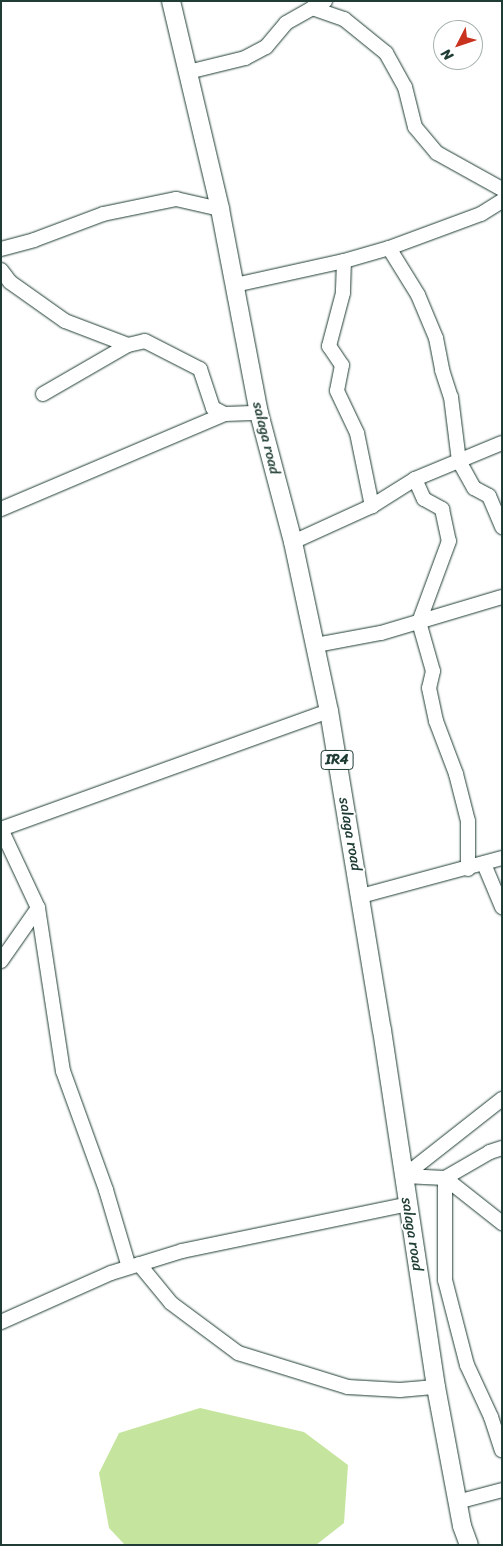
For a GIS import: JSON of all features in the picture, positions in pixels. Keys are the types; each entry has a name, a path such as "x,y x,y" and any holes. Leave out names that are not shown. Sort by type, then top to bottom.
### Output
{"main road":[{"name":"salaga road","path":"171,1 220,209 259,414 292,542 316,646 361,896 436,1387 462,1526 469,1545"}],"street":[{"path":"188,72 245,58 266,46 286,23 325,1"},
{"path":"312,8 344,19 386,53 405,87 415,127 437,153 502,189"},
{"path":"1,248 34,240 103,214 176,199 220,209"},
{"path":"235,285 344,261 389,248 481,214 502,201"},
{"path":"389,248 418,295 436,338 442,370 451,398 459,461 474,488 489,496 502,526"},
{"path":"344,261 343,294 329,346 342,365 337,392 357,433 372,506"},
{"path":"1,270 10,282 66,320 128,345"},
{"path":"43,394 128,345 145,341 200,369 213,408 226,414"},
{"path":"1,509 226,414 259,414"},
{"path":"292,542 372,506 415,479 502,443"},
{"path":"415,479 424,499 442,508 449,541 419,622 433,671 429,688 436,722 456,774 468,821 468,869"},
{"path":"316,646 381,633 502,597"},
{"path":"328,710 1,829 38,908 63,1071 134,1266 171,1303 238,1353 348,1387 400,1390 436,1387"},
{"path":"361,896 468,869 502,858"},
{"path":"484,864 502,907"},
{"path":"1,961 38,908"},
{"path":"404,1176 502,1099"},
{"path":"404,1176 445,1178 490,1152 502,1148"},
{"path":"445,1178 502,1223"},
{"path":"445,1178 444,1280 467,1365 491,1417 502,1450"},
{"path":"1,1322 111,1273 134,1266 236,1239 408,1204"},
{"path":"457,1502 502,1490"}],"green space":[{"path":"200,1408 304,1432 348,1465 344,1523 316,1545 125,1545 109,1528 99,1473 119,1433"}]}
